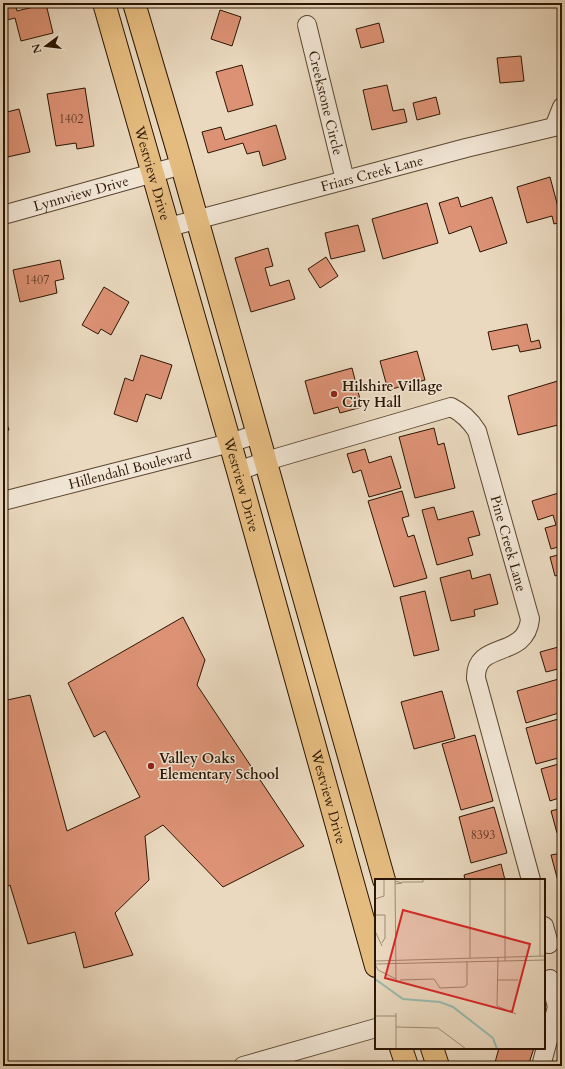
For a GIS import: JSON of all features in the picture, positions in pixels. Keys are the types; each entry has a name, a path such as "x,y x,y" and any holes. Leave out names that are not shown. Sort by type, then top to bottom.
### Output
{"main road":[{"name":"Westview Drive","path":"104,3 238,471 375,962"},
{"name":"Westview Drive","path":"134,3 182,165 196,220 266,461 384,879"},
{"path":"328,798 359,789"},
{"path":"401,1049 407,1066"},
{"path":"432,1049 438,1066"}],"street":[{"name":"Creekstone Circle","path":"307,25 345,180"},
{"name":"Friars Creek Lane","path":"169,227 466,148 554,127 562,106"},
{"name":"Lynnview Drive","path":"3,215 182,165"},
{"name":"Pine Creek Lane","path":"238,471 266,461 451,407 465,415 472,422 477,431 530,619 529,628 524,637 518,643 484,658 478,664 476,678 532,879"},
{"name":"Hillendahl Boulevard","path":"3,501 230,443 257,434"},
{"path":"545,930 549,944"},
{"path":"541,1066 557,1007 552,979"},
{"path":"243,1066 375,1028"}],"building":[{"path":"3,3 15,3 17,11 46,4 53,33 21,41 15,18 3,21"},
{"path":"220,10 241,17 232,46 211,39"},
{"path":"379,23 384,42 361,48 356,29"},
{"path":"521,56 524,81 500,83 497,58"},
{"path":"242,65 253,105 228,112 216,72"},
{"path":"387,85 393,111 404,109 407,122 372,130 363,90"},
{"path":"85,88 94,146 77,149 76,143 56,146 47,94"},
{"path":"436,97 440,114 417,120 413,103"},
{"path":"19,109 30,152 3,158 3,113"},
{"path":"276,125 286,159 263,166 259,151 247,154 243,143 208,153 202,132 221,127 225,140"},
{"path":"550,177 562,222 554,224 552,216 527,223 517,187"},
{"path":"458,197 461,207 492,197 507,243 480,252 471,226 449,234 439,203"},
{"path":"427,203 438,243 383,259 372,219"},
{"path":"358,225 365,251 331,259 325,233"},
{"path":"268,248 273,266 265,268 270,286 289,280 295,299 251,312 235,258"},
{"path":"326,257 338,276 320,288 308,269"},
{"path":"60,260 64,279 55,281 57,293 20,302 13,270"},
{"path":"104,287 129,302 111,335 101,329 98,334 82,325"},
{"path":"527,324 531,342 539,340 541,348 520,352 518,345 492,350 488,332"},
{"path":"417,351 425,380 388,390 380,361"},
{"path":"141,355 172,365 161,399 146,394 137,422 114,414 125,378 133,381"},
{"name":"Hilshire Village City Hall","path":"352,368 362,407 340,413 338,407 314,414 305,381"},
{"path":"561,380 562,424 518,435 508,396"},
{"path":"3,413 9,430 3,432"},
{"path":"434,428 438,445 444,443 455,488 415,498 399,437"},
{"path":"365,449 369,463 391,456 401,488 369,497 361,470 353,473 347,454"},
{"path":"402,491 409,516 402,518 408,537 414,535 427,578 394,587 368,501"},
{"path":"562,492 562,546 551,549 545,528 556,525 553,515 538,520 532,501"},
{"path":"434,507 438,520 473,511 480,535 468,538 473,555 437,565 422,510"},
{"path":"562,554 562,579 561,574 555,576 550,557"},
{"path":"470,570 472,579 490,574 498,604 474,610 475,616 451,621 440,578"},
{"path":"425,591 439,650 414,656 400,597"},
{"path":"183,617 205,660 197,685 304,846 223,887 163,825 145,836 149,880 115,913 133,955 84,968 75,932 28,944 10,885 3,890 3,701 30,695 67,831 140,797 105,731 94,737 68,683"},
{"path":"562,646 562,668 546,672 540,652"},
{"path":"562,678 562,712 526,723 517,691"},
{"path":"442,691 455,738 414,749 401,702"},
{"path":"562,718 562,757 536,764 526,728"},
{"path":"475,735 493,801 461,810 442,744"},
{"path":"562,763 562,797 550,801 541,769"},
{"path":"494,807 507,853 471,863 459,817"},
{"path":"562,808 562,831 557,833 551,811"},
{"path":"562,853 562,884 559,885 551,855"},
{"path":"501,864 505,879 465,879 464,875"},
{"path":"499,1049 534,1049 528,1066 494,1066"}],"place":[{"name":"Hilshire Village City Hall","path":"334,394"},
{"name":"Valley Oaks Elementary School","path":"151,766"}]}
